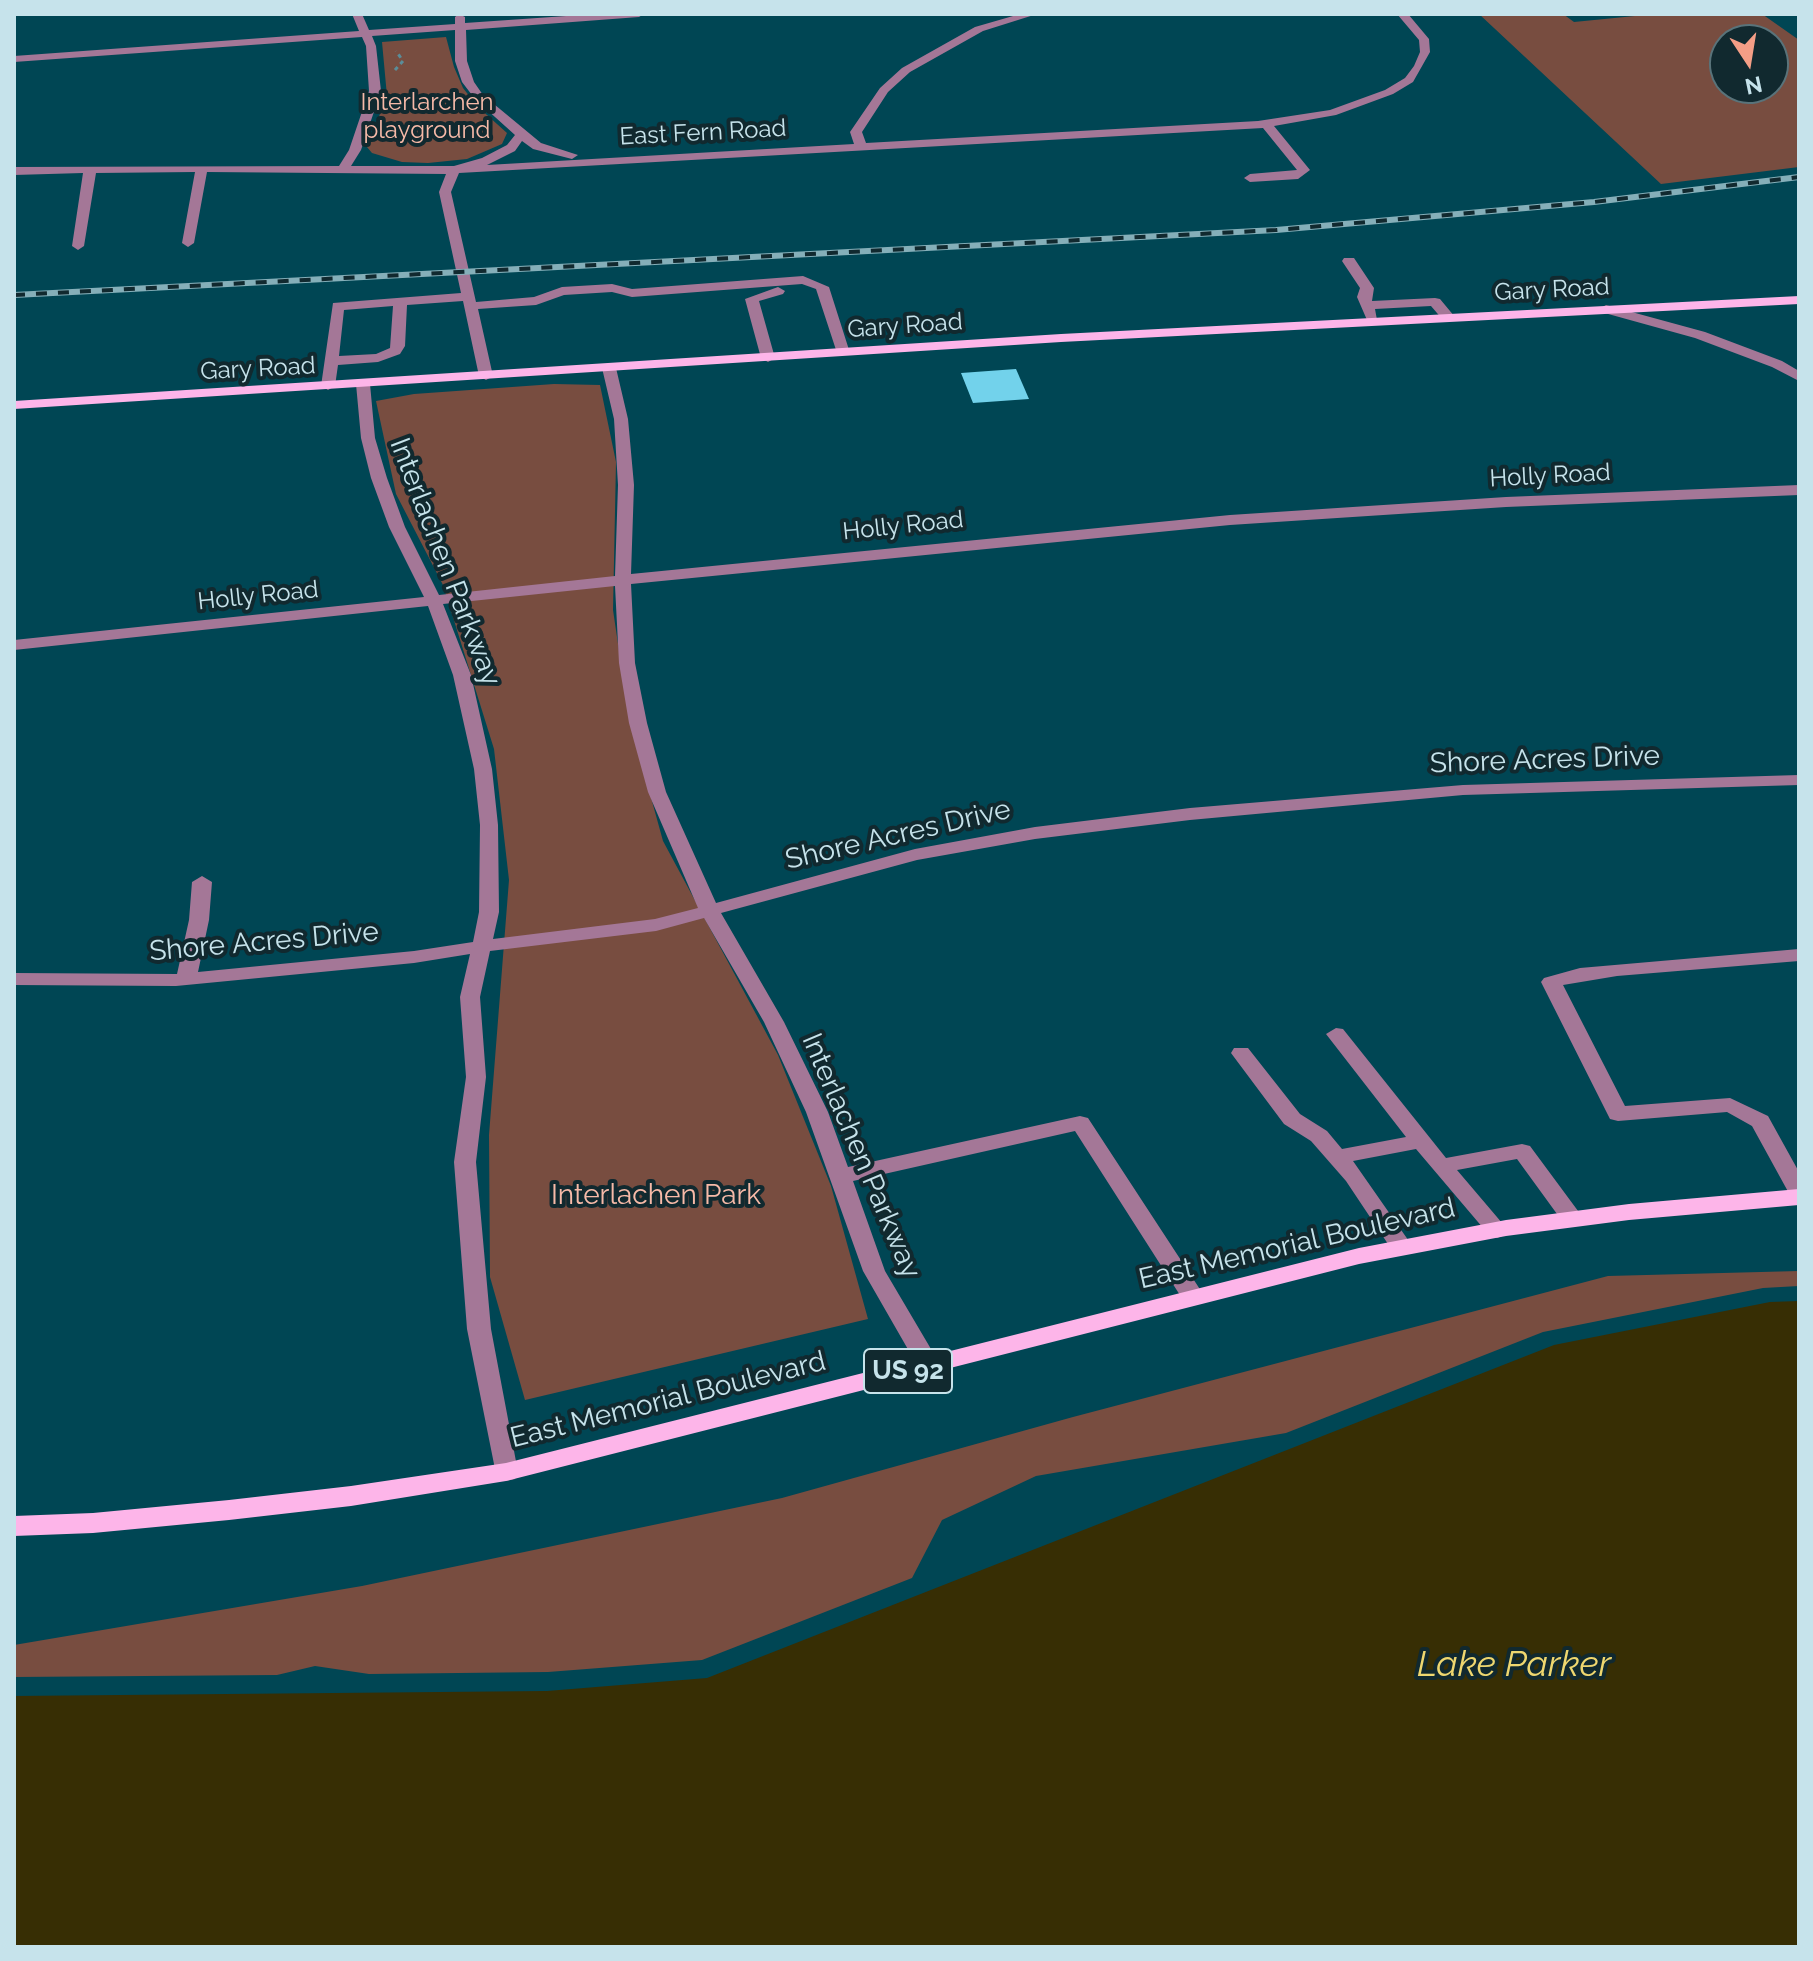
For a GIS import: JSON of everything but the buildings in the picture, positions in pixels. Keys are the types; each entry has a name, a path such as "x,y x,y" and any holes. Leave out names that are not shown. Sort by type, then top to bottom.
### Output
{"main road":[{"name":"Gary Road","path":"14,405 1373,320 1799,300"},
{"name":"East Memorial Boulevard","path":"14,1526 93,1523 229,1510 351,1496 506,1472 1193,1297 1402,1247 1573,1220 1799,1195"}],"street":[{"path":"342,170 355,150 375,91 371,46 357,14"},
{"path":"14,59 364,34 460,21 639,14"},
{"path":"861,146 856,132 884,90 906,70 979,29 1032,14"},
{"name":"East Fern Road","path":"14,171 454,170 1266,124 1332,113 1389,92 1409,80 1425,52 1424,39 1402,14"},
{"path":"460,21 461,61 468,82 479,97 537,146 570,155 612,159"},
{"path":"1250,178 1298,175 1304,170 1266,124"},
{"path":"486,376 445,192 454,170 486,161 511,148 521,135"},
{"path":"78,246 90,169"},
{"path":"188,243 202,169"},
{"path":"1349,261 1367,288 1364,297 1373,320"},
{"path":"328,386 338,306 400,301 536,301 562,291 612,288 632,293 803,280 822,287"},
{"path":"822,287 843,353"},
{"path":"768,358 752,299 769,292 822,287"},
{"path":"331,361 378,358 395,351 398,346 400,301"},
{"path":"1366,305 1435,302 1448,317"},
{"path":"1606,309 1700,335 1777,364 1799,377"},
{"name":"Interlachen Parkway","path":"609,368 621,419 626,496 622,580 627,663 638,723 657,792 710,912 774,1022 817,1112 874,1271 929,1366"},
{"name":"Interlachen Parkway","path":"363,384 368,438 379,478 397,527 434,601 462,675 483,769 489,825 489,898 470,997 476,1077 465,1162 479,1329 506,1472"},
{"name":"Holly Road","path":"14,645 622,580 1230,520 1491,503 1799,490"},
{"name":"Shore Acres Drive","path":"14,979 186,979 414,957 656,925 915,855 1035,833 1190,814 1463,790 1799,780"},
{"path":"186,979 199,920 202,882"},
{"path":"1799,955 1580,974 1551,982 1618,1114 1730,1105 1741,1109 1767,1130 1799,1195"},
{"path":"1336,1034 1441,1166 1497,1230"},
{"path":"1241,1053 1292,1119 1319,1136 1337,1157 1402,1247"},
{"path":"842,1176 1080,1123 1193,1297"},
{"path":"1337,1157 1421,1141"},
{"path":"1441,1166 1522,1151 1573,1220"}],"green space":[{"path":"1479,14 1563,14 1574,22 1655,14 1762,14 1776,24 1709,24 1709,104 1789,104 1789,33 1799,40 1799,167 1661,184"},
{"name":"Interlarchen playground","path":"446,37 463,88 477,106 507,133 502,144 467,159 428,163 402,162 372,153 367,147 387,96 382,42"},
{"name":"Interlachen Park","path":"554,384 600,385 616,462 613,610 629,718 663,841 778,1055 831,1186 868,1319 525,1400 490,1277 489,1135 509,880 494,749 443,585 396,494 376,401 414,394"},
{"path":"1799,1271 1799,1286 1763,1288 1543,1332 1286,1433 1036,1476 942,1520 912,1578 702,1660 548,1672 369,1674 315,1666 277,1675 14,1677 14,1645 362,1586 782,1498 1073,1417 1608,1276"}],"water":[{"name":"Lake Parker","path":"1799,1301 1799,1947 14,1947 14,1696 547,1691 707,1678 1554,1345 1770,1302"}],"railway":[{"path":"14,295 1276,230 1594,202 1799,177"}]}
